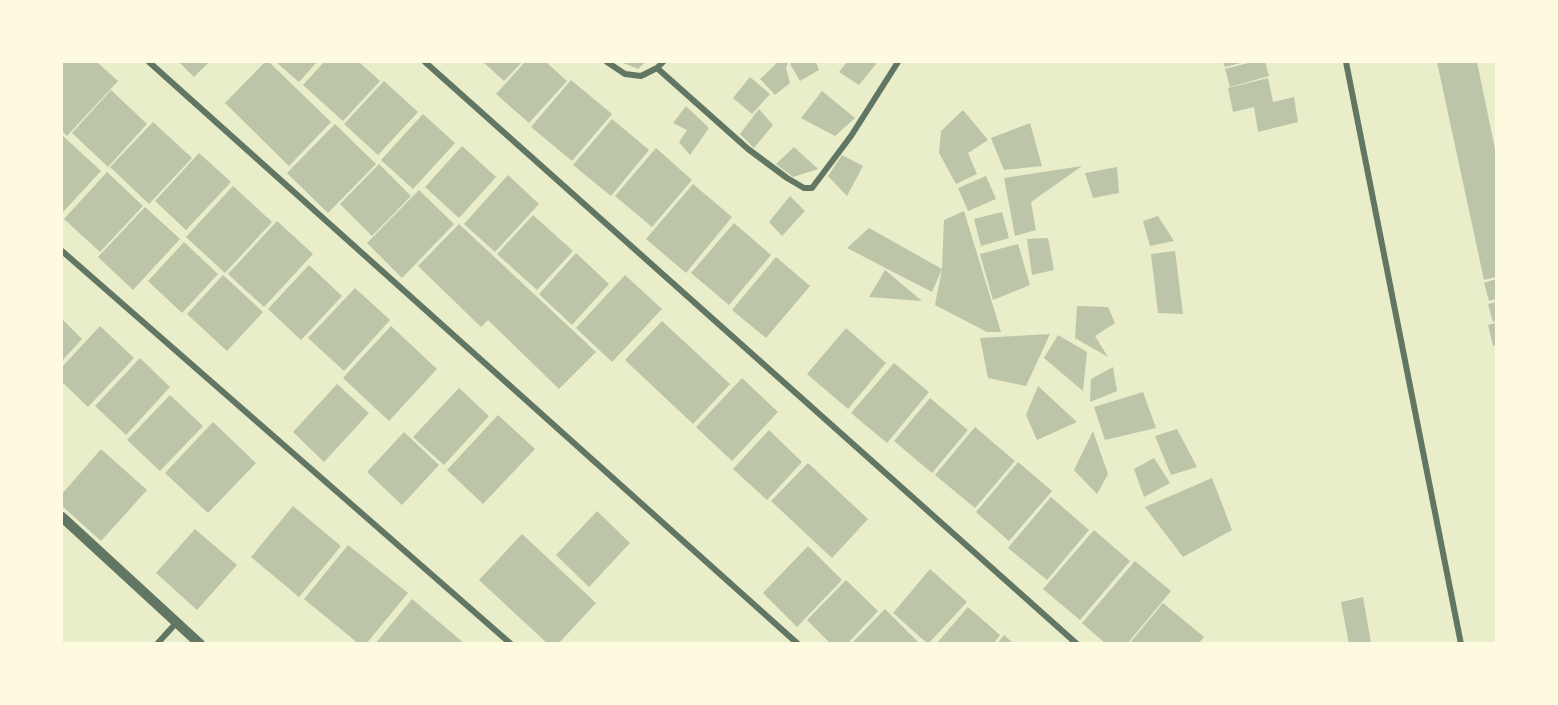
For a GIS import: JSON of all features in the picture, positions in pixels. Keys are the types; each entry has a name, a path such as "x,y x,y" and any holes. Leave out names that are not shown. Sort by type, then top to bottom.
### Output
{"street":[{"path":"149,62 798,644"},
{"path":"424,62 1077,644"},
{"path":"607,62 625,74 641,75 657,68 663,62"},
{"path":"657,68 747,149 795,183 812,188 851,136 898,62"},
{"path":"1346,62 1461,644"},
{"path":"62,251 511,644"},
{"path":"62,517 201,644"},
{"path":"157,644 177,622"}],"building":[{"path":"62,62 97,62 118,81 67,136 62,131"},
{"path":"179,62 209,62 194,77"},
{"path":"265,62 269,62 331,122 289,166 225,103"},
{"path":"276,62 317,62 299,82"},
{"path":"324,62 359,62 380,81 343,121 303,85"},
{"path":"483,62 522,62 504,81"},
{"path":"525,62 546,62 567,81 529,123 496,94"},
{"path":"621,62 645,62 638,69"},
{"path":"775,62 788,62 786,68 790,83 775,95 760,79 776,64"},
{"path":"816,62 819,70 800,81 790,64"},
{"path":"847,62 876,64 859,85 839,72"},
{"path":"1223,62 1244,62 1225,67"},
{"path":"1252,62 1265,62 1269,76 1230,87 1225,69"},
{"path":"1437,62 1477,62 1496,154 1496,277 1484,280"},
{"path":"750,77 770,94 752,114 733,98"},
{"path":"1268,78 1273,102 1294,97 1298,122 1258,132 1254,107 1233,112 1228,88"},
{"path":"571,80 612,114 572,161 531,127"},
{"path":"384,81 418,112 378,155 344,124"},
{"path":"111,90 147,124 108,167 72,133"},
{"path":"822,91 855,118 835,136 801,118"},
{"path":"686,106 709,128 690,155 679,142 687,130 673,123"},
{"path":"759,109 773,125 754,148 740,134"},
{"path":"963,110 988,140 968,153 977,174 956,184 939,153 941,131"},
{"path":"423,114 455,143 413,189 381,160"},
{"path":"612,119 649,150 611,196 573,165"},
{"path":"153,122 192,158 149,204 110,167"},
{"path":"1030,123 1042,166 1004,170 991,138"},
{"path":"335,124 376,164 328,213 287,173"},
{"path":"62,135 101,171 62,213"},
{"path":"462,146 496,177 459,218 425,187"},
{"path":"794,147 818,169 793,177 776,164"},
{"path":"656,148 692,180 652,227 615,196"},
{"path":"199,153 231,182 186,230 155,201"},
{"path":"842,155 863,166 847,196 828,176"},
{"path":"379,164 411,196 372,236 340,204"},
{"path":"1082,166 1031,202 1036,230 1015,236 1004,178"},
{"path":"1117,167 1119,193 1093,198 1085,173"},
{"path":"107,172 143,206 100,252 64,219"},
{"path":"508,175 539,204 495,252 464,224"},
{"path":"986,176 996,199 968,211 958,188"},
{"path":"693,184 732,217 686,273 646,239"},
{"path":"233,186 272,222 225,273 186,237"},
{"path":"419,190 454,224 402,278 367,243"},
{"path":"790,196 805,211 782,236 769,222"},
{"path":"145,207 180,239 133,290 98,257"},
{"path":"964,211 1001,332 987,332 935,305 942,269 944,220"},
{"path":"1002,212 1009,238 981,246 974,219"},
{"path":"533,215 573,251 537,290 497,254"},
{"path":"1158,216 1174,241 1150,246 1143,221"},
{"path":"277,221 313,254 264,307 228,274"},
{"path":"734,223 771,255 729,305 691,273"},
{"path":"459,224 596,352 559,389 488,320 481,327 418,266"},
{"path":"869,228 942,269 932,292 847,248"},
{"path":"1048,238 1054,270 1032,275 1027,239"},
{"path":"184,242 218,274 182,313 148,281"},
{"path":"1018,244 1030,285 993,300 980,254"},
{"path":"1175,251 1183,314 1158,313 1151,254"},
{"path":"576,253 609,284 572,325 539,294"},
{"path":"776,257 810,286 766,338 732,310"},
{"path":"309,265 342,296 301,340 268,309"},
{"path":"885,270 922,301 869,297"},
{"path":"223,275 263,312 227,351 187,314"},
{"path":"625,275 662,309 612,362 576,328"},
{"path":"1496,279 1496,299 1489,301 1484,283"},
{"path":"355,288 390,320 344,371 308,338"},
{"path":"1496,302 1496,321 1493,322 1488,304"},
{"path":"1077,306 1108,307 1115,323 1095,336 1108,357 1075,338"},
{"path":"62,319 82,339 62,361"},
{"path":"662,321 730,384 693,424 625,360"},
{"path":"1496,323 1496,345 1493,346 1488,325"},
{"path":"100,326 134,358 88,407 62,382 62,367"},
{"path":"391,326 437,369 389,421 343,378"},
{"path":"846,328 886,363 848,409 807,374"},
{"path":"1050,334 1026,386 988,378 980,338"},
{"path":"1058,335 1087,352 1083,391 1044,358"},
{"path":"140,358 170,387 126,435 95,406"},
{"path":"894,363 929,392 887,443 851,413"},
{"path":"1113,367 1117,391 1090,402 1091,379"},
{"path":"742,378 778,412 732,461 696,427"},
{"path":"337,384 369,413 324,462 293,432"},
{"path":"1038,386 1077,422 1037,440 1026,415"},
{"path":"459,388 489,416 444,465 413,437"},
{"path":"1143,392 1156,428 1105,440 1094,407"},
{"path":"170,395 203,426 160,471 127,440"},
{"path":"930,398 968,430 932,473 894,441"},
{"path":"498,415 535,449 483,504 447,470"},
{"path":"213,422 256,463 208,513 165,473"},
{"path":"975,427 1015,461 975,508 935,475"},
{"path":"1177,429 1197,467 1171,475 1155,436"},
{"path":"769,430 802,462 767,500 733,469"},
{"path":"1093,431 1108,474 1097,494 1074,470"},
{"path":"404,432 439,465 402,505 367,472"},
{"path":"101,449 147,490 101,541 62,506 62,494"},
{"path":"1154,458 1170,483 1144,497 1134,469"},
{"path":"1018,462 1052,491 1009,541 976,512"},
{"path":"808,463 868,519 832,558 771,501"},
{"path":"1212,478 1232,530 1183,557 1145,507"},
{"path":"1051,497 1089,530 1047,580 1008,548"},
{"path":"293,506 341,546 299,597 251,557"},
{"path":"597,511 630,543 589,587 556,555"},
{"path":"195,529 237,565 197,610 156,573"},
{"path":"1094,530 1130,561 1080,620 1043,589"},
{"path":"522,534 596,603 558,644 548,644 479,580"},
{"path":"348,545 408,593 366,644 359,644 304,599"},
{"path":"808,546 842,580 797,627 763,593"},
{"path":"1135,561 1171,591 1127,644 1106,644 1082,623"},
{"path":"930,569 967,602 928,644 893,613"},
{"path":"846,580 878,611 847,644 831,644 807,620"},
{"path":"1363,597 1371,643 1349,644 1341,602"},
{"path":"412,599 465,644 375,644"},
{"path":"1163,603 1204,637 1198,644 1129,644"},
{"path":"968,607 1000,635 993,644 936,644"},
{"path":"885,609 920,644 851,644"},
{"path":"1004,635 1014,644 997,644"}]}
